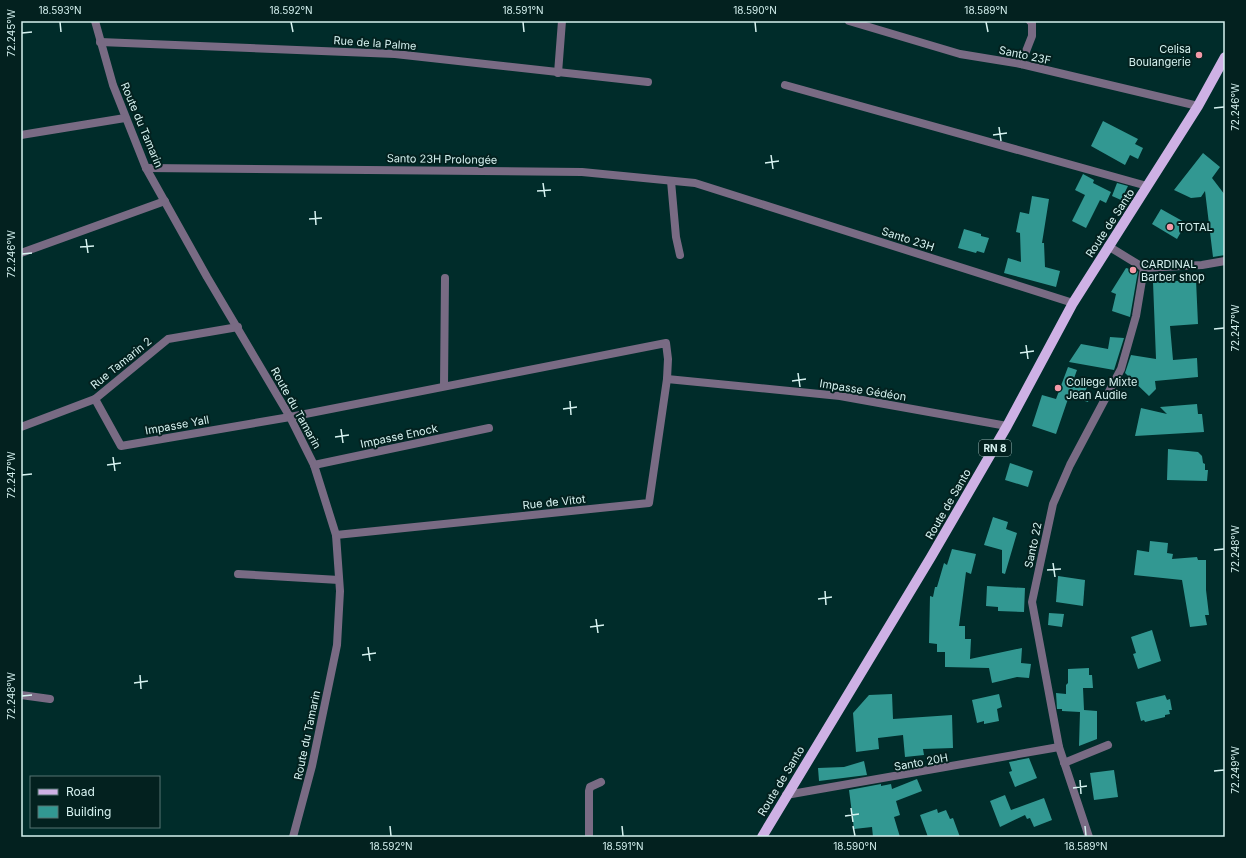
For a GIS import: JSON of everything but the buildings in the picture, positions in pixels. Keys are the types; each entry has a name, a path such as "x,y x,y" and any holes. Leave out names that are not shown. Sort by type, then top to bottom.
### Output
{"main road":[{"name":"Route de Santo","path":"762,837 786,795 931,558 1007,426 1073,303 1198,106 1225,57"}],"street":[{"name":"Route du Tamarin","path":"95,21 100,42 124,118 146,168 207,278 238,327 290,417 314,465 336,535 339,580 337,646 312,766 293,837"},
{"path":"558,73 562,21"},
{"name":"Santo 23F","path":"849,21 960,54 1021,64 1198,106"},
{"path":"1021,64 1032,36 1032,23 1030,21"},
{"name":"Rue de la Palme","path":"100,42 395,54 648,82"},
{"path":"785,85 1147,186"},
{"path":"21,135 124,118"},
{"name":"Santo 23H Prolongée","path":"146,168 582,172 695,183 735,195"},
{"path":"671,181 676,237 680,255"},
{"name":"Santo 23H","path":"735,195 1073,303"},
{"path":"21,253 165,201"},
{"path":"1108,246 1144,268 1202,265 1225,261"},
{"name":"Santo 22","path":"1089,837 1059,748 1032,602 1053,504 1070,465 1121,369 1136,316 1144,268"},
{"path":"444,386 445,278"},
{"name":"Rue Tamarin 2","path":"21,427 95,398 168,339 238,327"},
{"path":"290,417 666,343 668,359 667,378"},
{"name":"Impasse Gédéon","path":"667,378 840,396 1007,426"},
{"name":"Rue de Vitot","path":"336,535 649,503 667,378"},
{"name":"Impasse Yall","path":"95,398 121,446 290,417"},
{"name":"Impasse Enock","path":"314,465 489,428"},
{"path":"238,574 339,580"},
{"path":"21,695 50,698"},
{"path":"1064,763 1108,745"},
{"name":"Santo 20H","path":"786,795 1059,748"},
{"path":"589,837 589,791 590,787 602,782"}],"place":[{"name":"Celisa Boulangerie","path":"1199,55"},
{"name":"TOTAL","path":"1170,227"},
{"name":"CARDINAL Barber shop","path":"1133,270"},
{"name":"College Mixte Jean Audile","path":"1058,388"}]}
